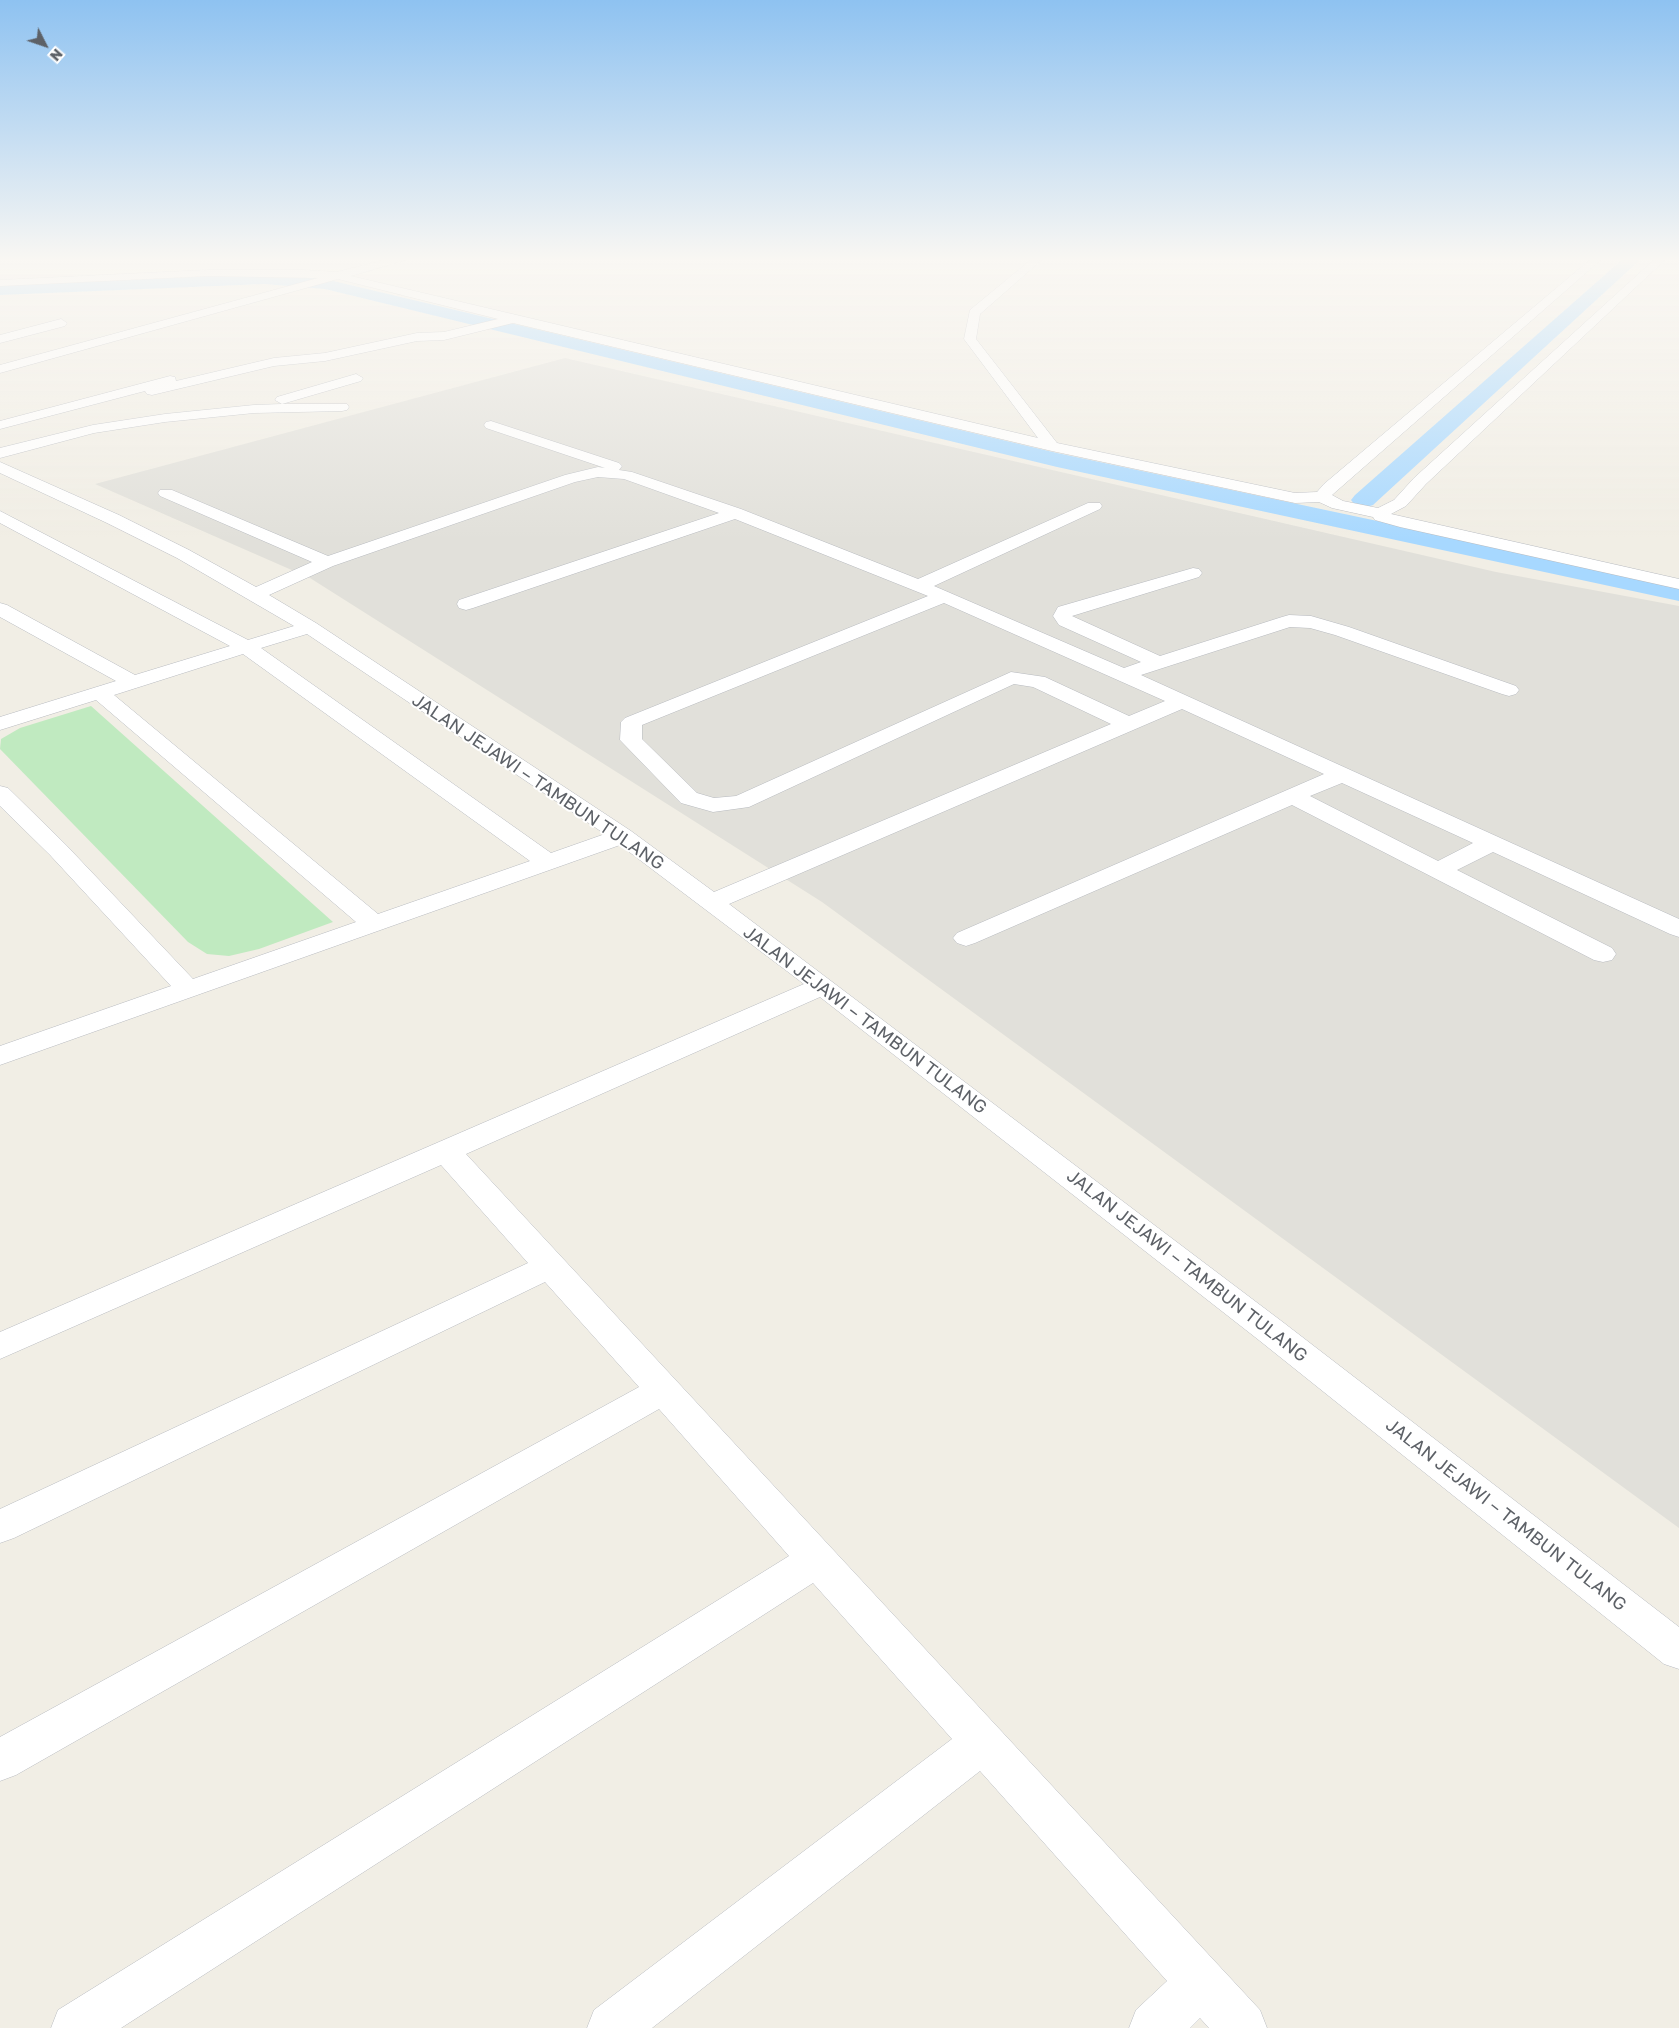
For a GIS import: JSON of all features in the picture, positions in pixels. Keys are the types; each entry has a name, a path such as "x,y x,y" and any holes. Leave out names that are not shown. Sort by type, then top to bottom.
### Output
{"street":[{"path":"0,361 36,353"},
{"path":"0,369 59,353"},
{"path":"0,425 274,353"},
{"path":"152,391 274,362 325,357 345,353"},
{"path":"646,353 1052,446 1295,498 1322,497 1338,505 1380,513 1381,516 1400,522 1679,584"},
{"path":"980,353 1052,446"},
{"path":"1322,497 1330,487 1487,353"},
{"path":"1380,513 1400,503 1420,481 1559,353"},
{"path":"254,409 314,389 356,378"},
{"path":"0,453 93,429 165,418 254,409 342,407"},
{"path":"490,425 614,466"},
{"name":"JALAN JEJAWI – TAMBUN TULANG","path":"0,466 121,523 255,594 308,627 623,836 823,986 1272,1332 1679,1651"},
{"path":"255,594 327,562 571,478 598,472 626,475 736,513 944,596 1182,701 1679,929"},
{"path":"166,494 327,562"},
{"path":"918,586 1094,506"},
{"path":"466,604 736,513"},
{"path":"0,516 244,646 548,862"},
{"path":"1157,662 1066,621 1062,616 1064,611 1193,573"},
{"path":"944,596 632,722 631,740 689,798 713,805 741,802 1011,678 1038,681 1128,724"},
{"path":"0,608 132,682"},
{"path":"1122,674 1289,621 1311,622 1342,631 1509,690"},
{"path":"0,724 308,627"},
{"path":"100,692 373,924"},
{"path":"710,903 1182,701"},
{"path":"966,938 1343,774"},
{"path":"0,793 58,850 188,989"},
{"path":"1292,796 1603,954"},
{"path":"0,1056 623,836"},
{"path":"1438,870 1493,843"},
{"path":"0,1346 823,986"},
{"path":"446,1151 1242,2028"},
{"path":"0,1527 550,1266"},
{"path":"0,1760 663,1390"},
{"path":"76,2028 818,1559"},
{"path":"612,2028 983,1742"},
{"path":"1154,2028 1202,1983"}],"shaded area":[{"path":"565,358 1496,572 1679,606 1679,1528 822,902 310,578 95,484"}],"green space":[{"path":"91,706 333,922 259,949 229,956 207,954 188,942 0,749 1,739 20,728"}],"waterway":[{"path":"610,353 1057,460 1679,593"},
{"path":"1364,500 1528,353"}]}
